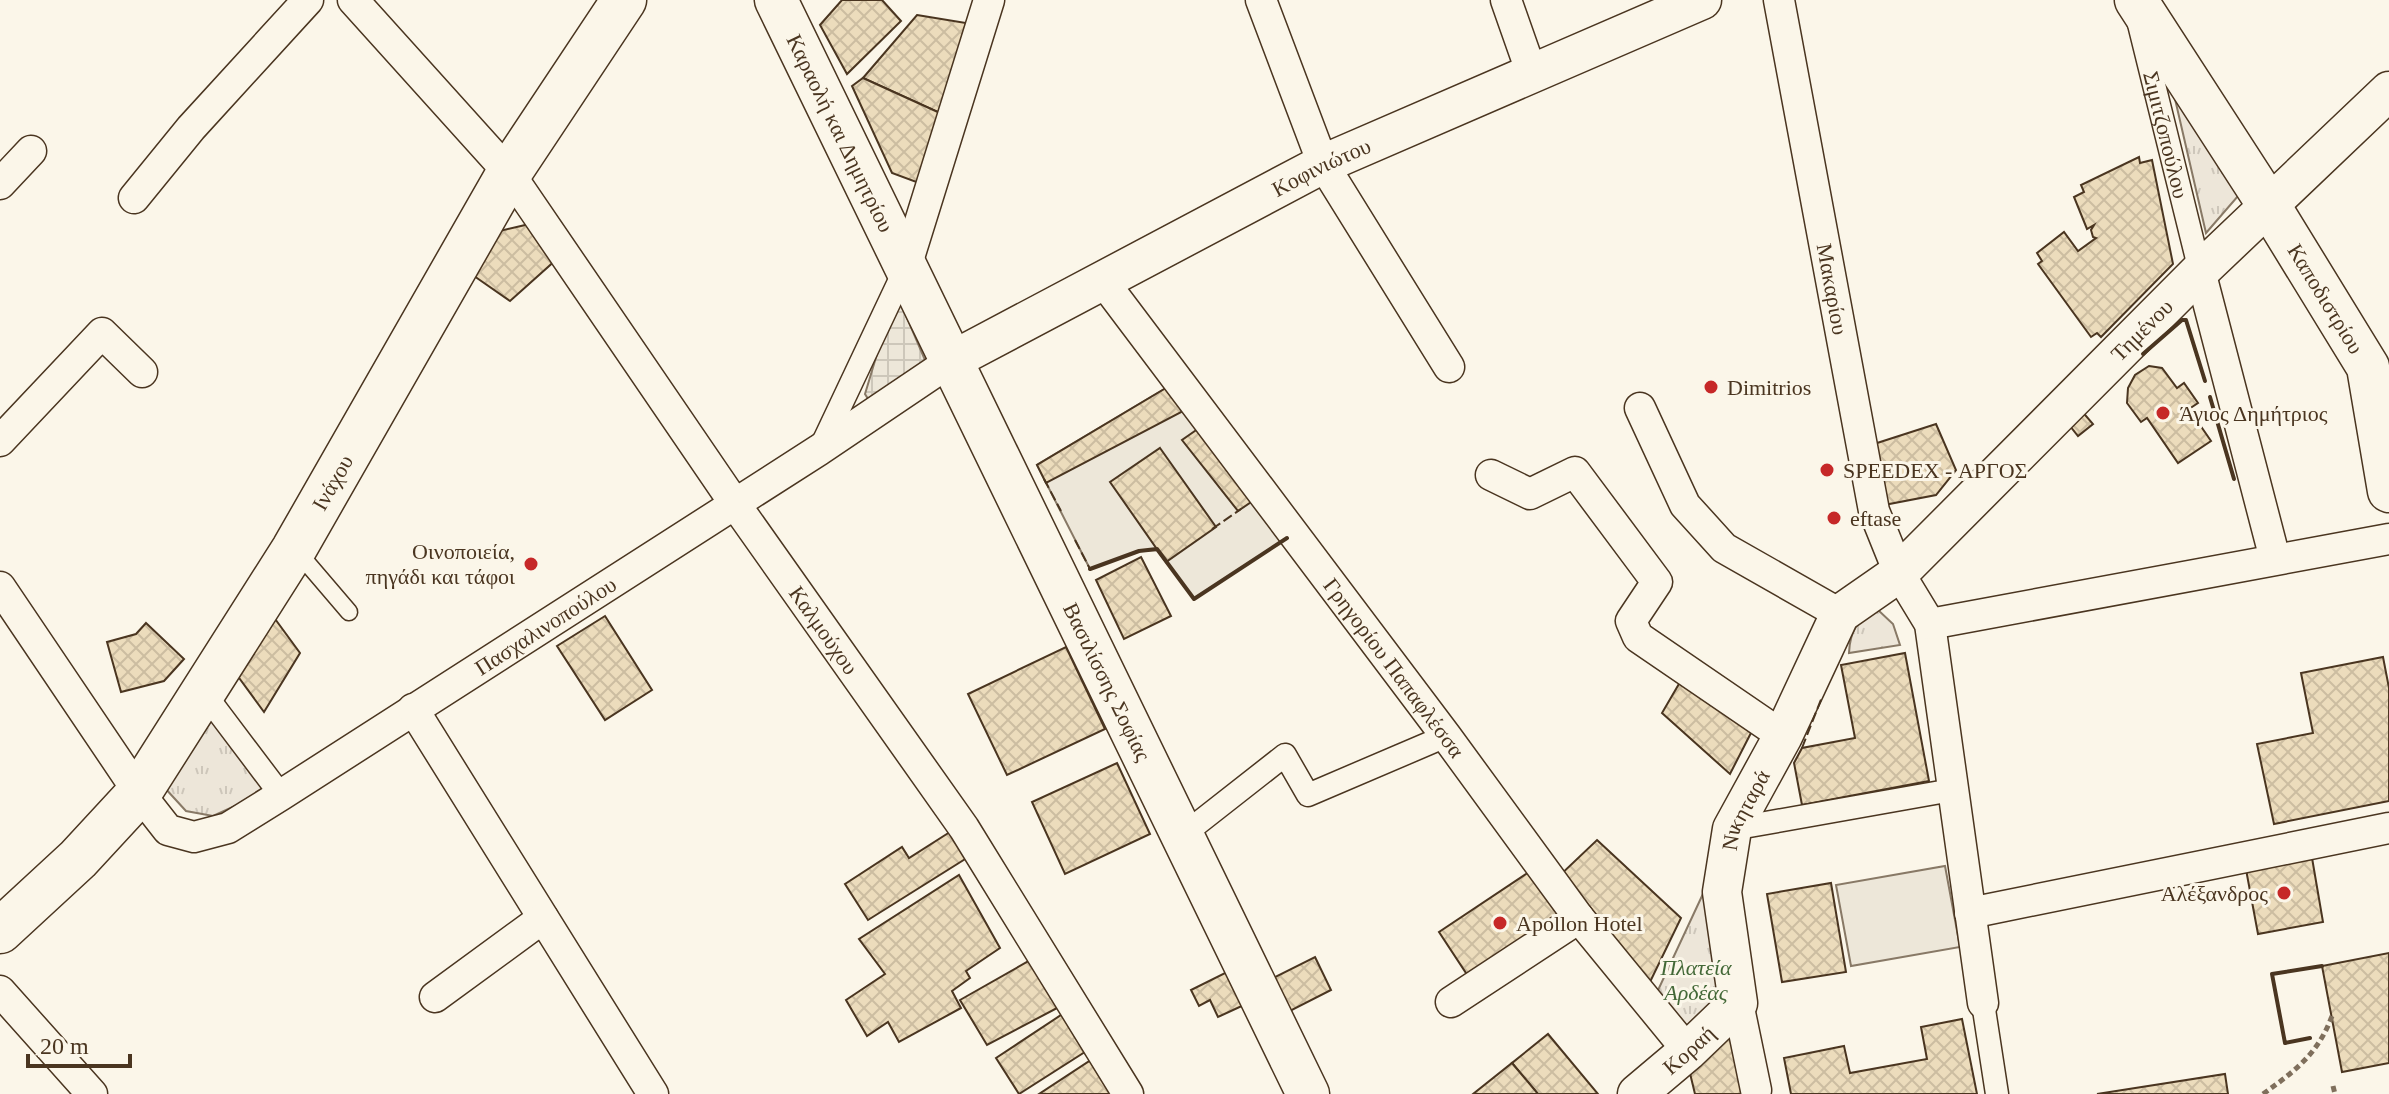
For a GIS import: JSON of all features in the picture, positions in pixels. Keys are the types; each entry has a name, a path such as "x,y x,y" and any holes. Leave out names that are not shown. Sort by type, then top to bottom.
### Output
{"main road":[{"name":"Ινάχου","path":"0,931 78,859 139,793 294,549 509,173 624,0"},
{"name":"Καραολή και Δημητρίου","path":"776,0 906,267"},
{"name":"Σιμιτζοπούλου","path":"2134,0 2268,204"},
{"name":"Καποδιστρίου","path":"2268,204 2368,367 2389,491"},
{"name":"Βασιλίσσης Σοφίας","path":"906,267 1308,1094"}],"street":[{"path":"134,198 201,116 308,0"},
{"name":"Καλμούχου","path":"353,0 509,173 735,504 964,828 1128,1094"},
{"path":"819,450 906,267 989,0"},
{"path":"1261,0 1323,164 1449,367"},
{"path":"1506,0 1532,74"},
{"name":"Κοφινιώτου","path":"951,361 1323,164 1702,0"},
{"name":"Μακαρίου","path":"1779,0 1874,511 1899,573 1930,624"},
{"name":"Σιμιτζοπούλου","path":"2134,0 2200,271"},
{"name":"Τημένου","path":"1899,573 2268,204 2389,91"},
{"path":"0,184 31,151"},
{"path":"2200,271 2275,559"},
{"name":"Γρηγορίου Παπαφλέσσα","path":"1103,281 1446,736 1579,918 1688,1051"},
{"path":"0,441 102,333 142,372"},
{"name":"Πασχαλινοπούλου","path":"0,587 139,793 168,830 194,837 228,828 281,795 819,450 951,361"},
{"path":"1640,408 1685,505 1724,548 1840,614 1899,573"},
{"path":"1491,475 1530,494 1575,472 1657,582 1631,621 1638,637 1783,736"},
{"path":"1997,1094 1930,624 2389,539"},
{"name":"Νικηταρά","path":"1757,1092 1738,1003 1722,892 1732,829 1783,736 1840,614"},
{"path":"204,693 281,795"},
{"path":"413,709 653,1094"},
{"path":"1183,835 1285,755 1308,795 1446,736"},
{"path":"1732,829 1952,790"},
{"path":"1970,913 2389,828"},
{"path":"435,997 543,918"},
{"path":"1451,1002 1579,918"},
{"path":"0,991 92,1094"},
{"name":"Κοραή","path":"1637,1094 1738,1003"}],"lane":[{"path":"294,549 349,612"}],"path":[{"path":"2263,1094 2300,1067 2324,1036 2332,1016"},
{"path":"2333,1086 2335,1094"}],"green space":[{"path":"2172,86 2245,188 2206,233"},
{"path":"1877,609 1893,624 1900,645 1849,653 1856,627"},
{"path":"209,707 270,790 213,816 186,811 164,787"},
{"name":"Πλατεία Αρδέας","path":"1709,881 1726,988 1688,1041 1652,1003"}],"shaded area":[{"path":"899,299 925,360 923,368 870,402 865,394 892,304"},
{"path":"1171,385 1287,538 1194,599 1157,550 1139,551 1090,569 1037,465"},
{"path":"1945,866 1960,947 1851,966 1836,885"}],"building":[{"path":"842,0 882,0 901,21 847,74 820,25"},
{"path":"917,15 966,23 940,113 863,78"},
{"path":"863,78 940,113 919,183 892,173 852,86"},
{"path":"2139,157 2140,163 2152,160 2173,264 2101,337 2097,333 2091,337 2038,264 2042,261 2037,253 2064,232 2078,251 2096,238 2091,230 2094,225 2087,229 2074,197 2084,192 2081,185"},
{"path":"534,223 558,258 510,301 474,276 495,232"},
{"name":"Άγιος Δημήτριος","path":"2149,366 2162,368 2177,388 2184,383 2198,403 2189,409 2211,441 2178,463 2147,418 2141,422 2127,403 2128,388 2135,375"},
{"path":"1171,385 1189,408 1046,483 1037,465"},
{"path":"2080,409 2093,424 2078,436 2066,421"},
{"path":"1936,424 1956,470 1936,495 1884,505 1874,444"},
{"path":"1202,426 1257,498 1238,511 1182,440"},
{"path":"1160,448 1216,527 1166,562 1110,482"},
{"path":"1141,557 1171,616 1124,639 1096,580"},
{"path":"270,612 300,653 264,712 234,671"},
{"path":"605,616 652,690 605,720 557,646"},
{"path":"146,623 184,659 164,681 121,692 107,642 136,634"},
{"path":"1066,647 1105,729 1007,775 968,694"},
{"path":"1905,653 1929,781 1802,805 1794,763 1802,748 1855,738 1841,665"},
{"path":"2383,657 2389,688 2389,801 2274,824 2257,744 2313,733 2301,673"},
{"path":"1683,677 1754,727 1730,774 1662,713"},
{"path":"1117,763 1150,834 1065,874 1032,802"},
{"path":"953,830 970,856 868,920 845,884 902,847 909,858"},
{"path":"1597,840 1681,918 1650,982 1556,879"},
{"name":"Αλέξανδρος","path":"2311,852 2323,922 2258,934 2245,864"},
{"name":"Apollon Hotel","path":"1532,870 1562,915 1468,976 1439,932"},
{"path":"959,875 1000,948 966,971 970,978 952,991 961,1008 899,1042 888,1022 867,1036 846,1000 885,974 859,939"},
{"path":"1831,883 1846,972 1782,982 1767,894"},
{"path":"2389,953 2389,1063 2342,1072 2322,966"},
{"path":"1315,957 1331,990 1288,1012 1271,979"},
{"path":"1034,958 1059,1007 987,1045 960,1000"},
{"path":"1227,972 1244,1005 1218,1017 1210,1000 1199,1006 1191,990"},
{"path":"1064,1013 1088,1050 1019,1094 996,1058"},
{"path":"1962,1019 1977,1094 1791,1094 1784,1058 1844,1046 1850,1073 1927,1059 1921,1027"},
{"path":"1548,1034 1598,1094 1538,1094 1512,1063"},
{"path":"1718,1034 1739,1042 1747,1094 1695,1094 1688,1065"},
{"path":"1094,1058 1116,1094 1039,1094"},
{"path":"1512,1063 1538,1094 1473,1094"},
{"path":"2225,1074 2228,1094 2097,1094"}],"fence":[{"path":"1044,479 1061,511"},
{"path":"1212,529 1241,509"},
{"path":"1075,540 1090,569"},
{"path":"1802,748 1822,697"}],"wall":[{"path":"2143,354 2182,320 2186,320 2205,381"},
{"path":"2210,397 2234,479"},
{"path":"1090,569 1139,551 1157,549 1194,599 1287,538"},
{"path":"2310,1038 2285,1043 2272,974 2322,966"}],"place":[{"name":"Dimitrios","path":"1711,387"},
{"name":"Άγιος Δημήτριος","path":"2163,413"},
{"name":"SPEEDEX - ΑΡΓΟΣ","path":"1827,470"},
{"name":"eftase","path":"1834,518"},
{"name":"Οινοποιεία, πηγάδι και τάφοι","path":"531,564"},
{"name":"Αλέξανδρος","path":"2284,893"},
{"name":"Apollon Hotel","path":"1500,923"}]}
